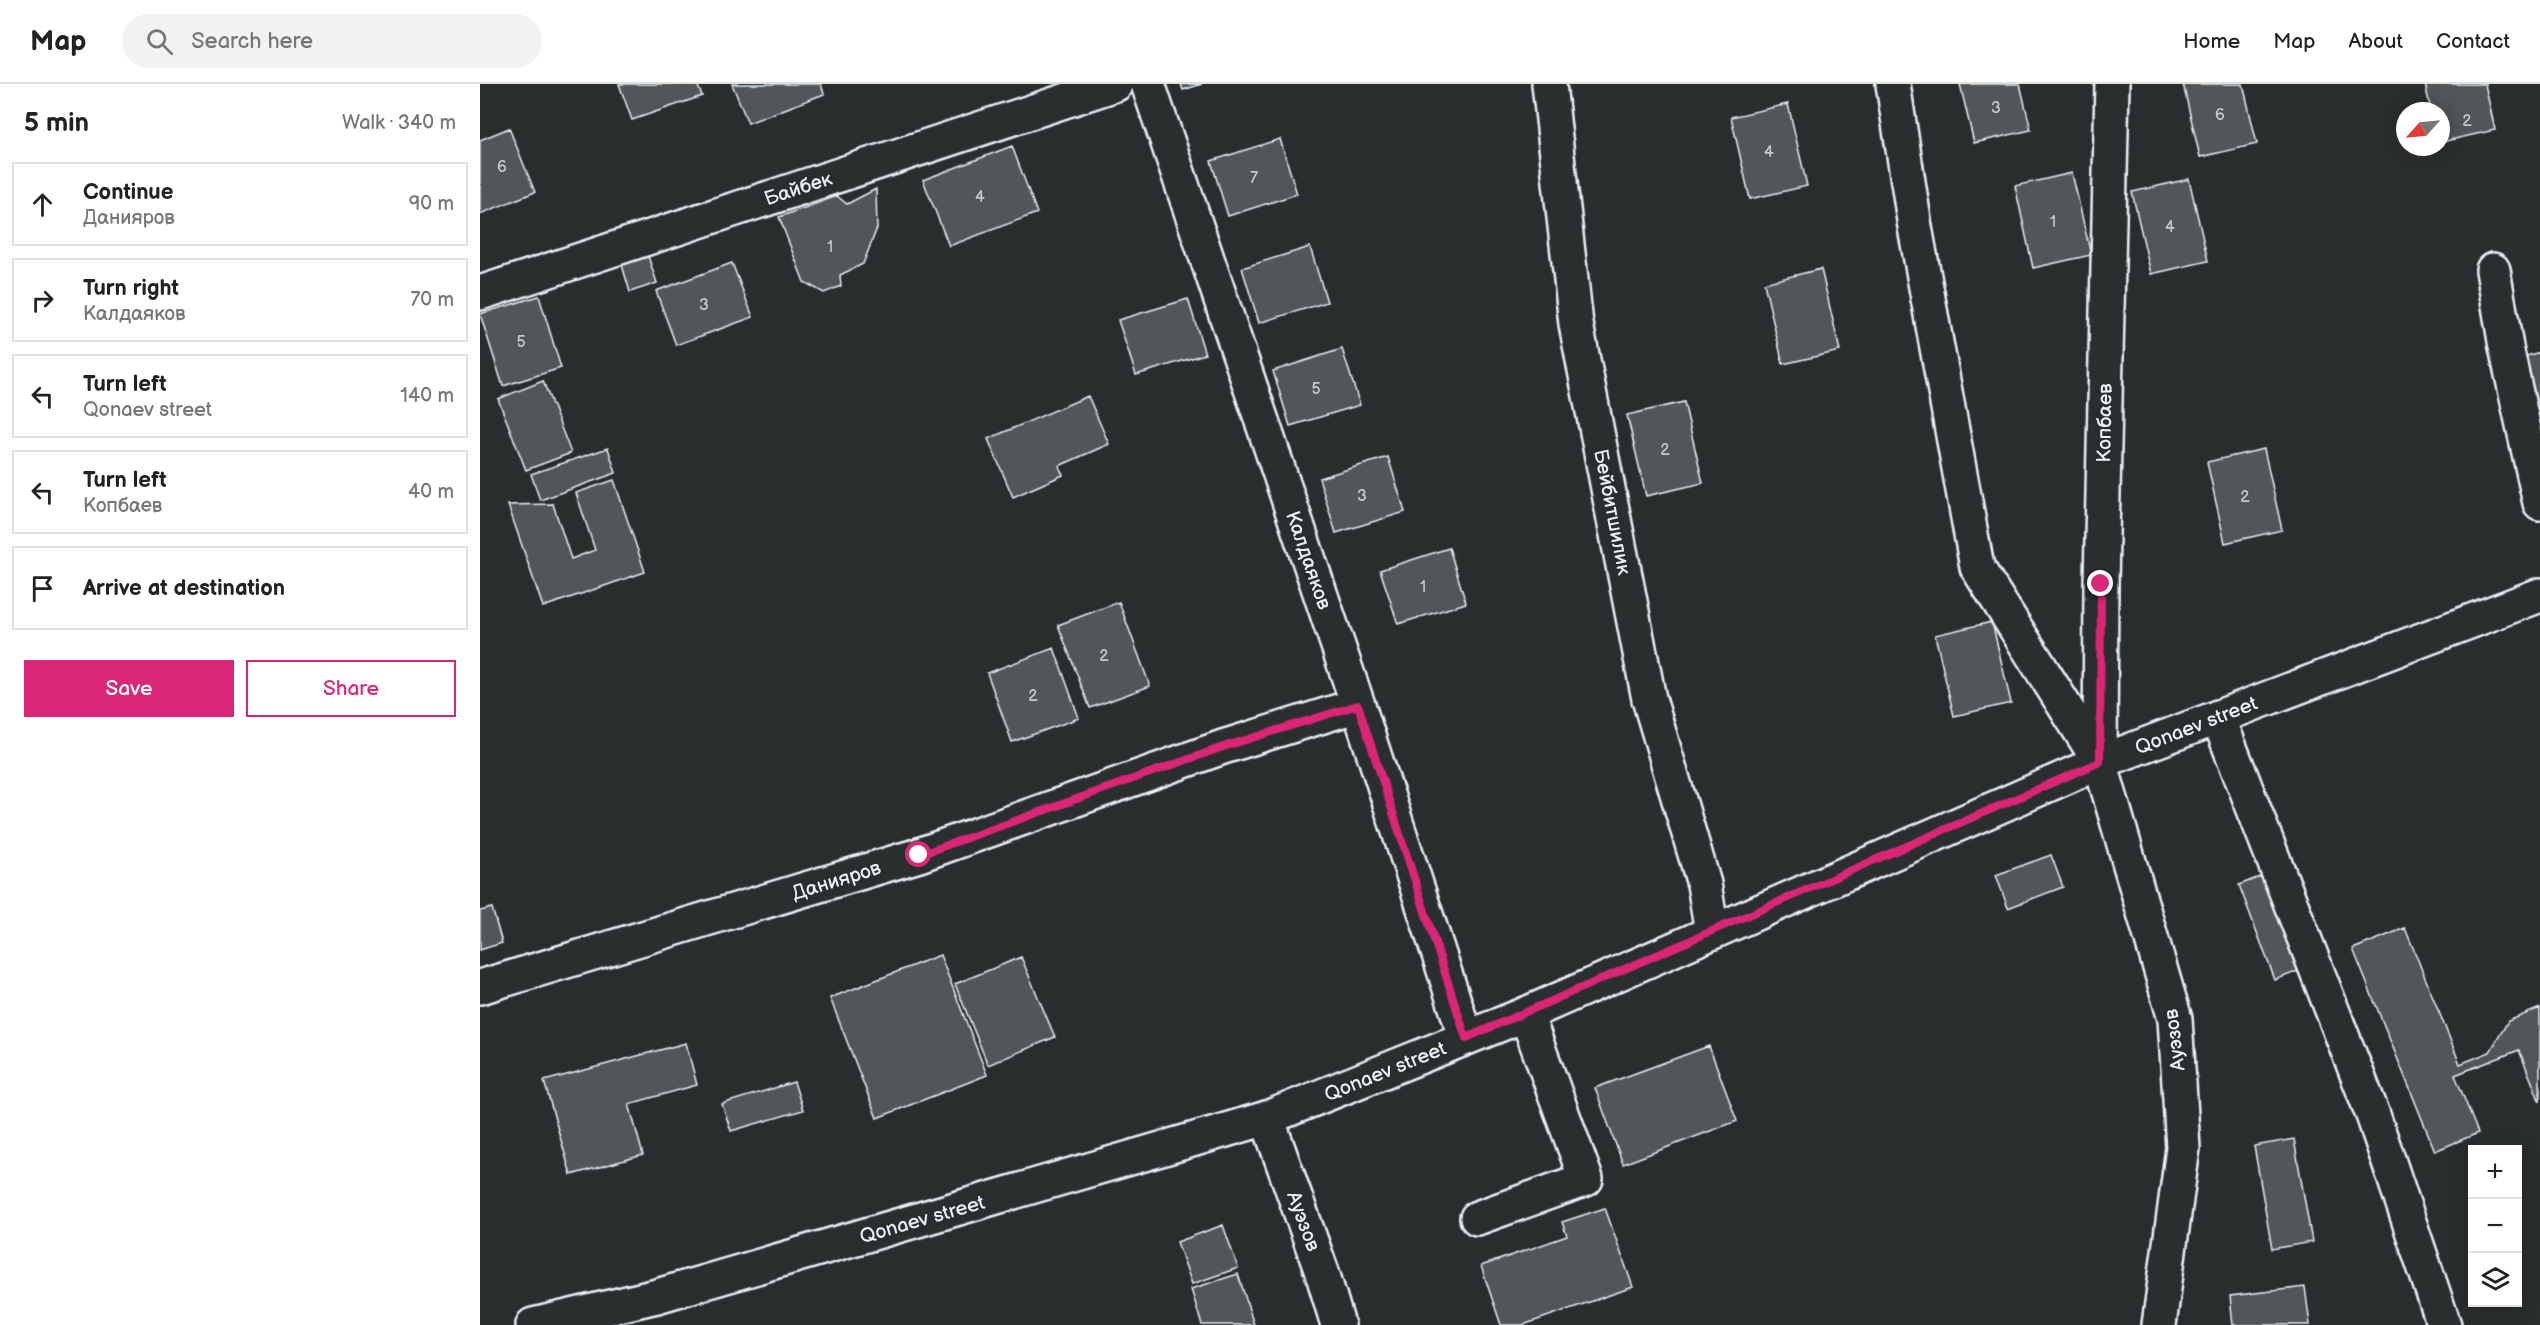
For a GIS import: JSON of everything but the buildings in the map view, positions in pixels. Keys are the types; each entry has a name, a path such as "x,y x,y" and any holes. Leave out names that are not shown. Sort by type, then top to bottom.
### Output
{"street":[{"name":"Байбек","path":"480,293 1116,84"},
{"name":"Калдаяков","path":"1148,84 1358,705 1466,1038"},
{"name":"Бейбитшилик","path":"1549,84 1576,324 1649,699 1704,884 1712,932"},
{"path":"1893,84 1915,226 1977,567 2100,762"},
{"name":"Копбаев","path":"2100,762 2101,584 2112,84"},
{"path":"2493,270 2506,347 2540,503"},
{"name":"Qonaev street","path":"533,1325 657,1296 1267,1118 1526,1014 2100,762 2540,595"},
{"name":"Данияров","path":"480,987 919,855 1223,747 1358,705"},
{"path":"2218,717 2373,1115 2444,1325"},
{"name":"Ауэзов","path":"2100,762 2175,1019 2183,1148 2159,1325"},
{"path":"1477,1218 1586,1179 1526,1014"},
{"name":"Ауэзов","path":"1267,1118 1323,1275 1338,1325"}],"route":[{"path":"919,855 1223,747 1358,705 1466,1038 1526,1014 2100,762 2101,584"}]}
